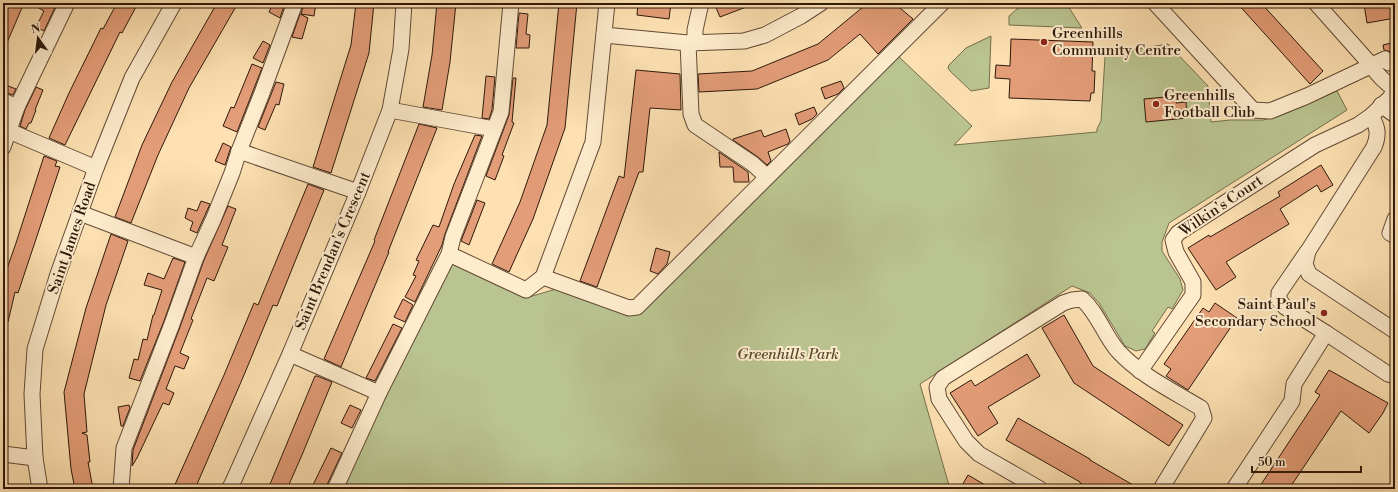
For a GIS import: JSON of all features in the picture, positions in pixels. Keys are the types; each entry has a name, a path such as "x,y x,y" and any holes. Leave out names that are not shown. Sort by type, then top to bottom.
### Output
{"street":[{"path":"3,147 17,107 66,3"},
{"name":"Saint James Road","path":"40,489 35,458 32,394 35,350 58,274 96,168 132,78 174,3"},
{"path":"121,489 124,448 196,257 232,173 295,3"},
{"name":"Saint Brendan's Crescent","path":"229,489 290,354 358,192 390,110 401,49 404,3"},
{"path":"335,489 379,394 449,254 453,237 501,112 511,3"},
{"path":"449,254 526,290 543,277 593,142 608,3"},
{"path":"701,3 692,43 691,114 695,125 753,164 767,177"},
{"path":"604,35 692,43 744,41 765,35 801,16 821,3"},
{"path":"543,277 629,308 637,307 942,3"},
{"path":"1155,3 1253,110 1270,111 1375,71 1385,60 1389,63 1395,62"},
{"path":"1316,3 1385,82 1395,88"},
{"name":"Wilkin's Court","path":"1140,371 1193,295 1193,282 1176,252 1173,240 1178,233 1315,145 1358,125 1390,98 1395,88"},
{"path":"3,101 17,107"},
{"path":"390,110 494,129"},
{"path":"1395,115 1376,110 1378,129 1374,147 1308,251 1292,272 1279,293 1279,300 1285,307 1388,374 1391,375 1395,372"},
{"path":"9,131 96,168"},
{"path":"239,151 358,192"},
{"path":"80,213 196,257"},
{"path":"1395,219 1390,233 1395,236"},
{"path":"1308,251 1305,264 1309,274 1395,331"},
{"path":"1040,489 979,454 966,441 939,400 937,387 943,378 1063,304 1072,300 1082,299 1089,305 1117,350 1140,371 1201,408 1204,418 1161,489"},
{"path":"1234,489 1292,401 1294,384 1326,333"},
{"path":"290,354 379,394"},
{"path":"3,454 35,458"}],"green space":[{"path":"1024,3 1066,3 1082,28 1009,25 1009,16"},
{"path":"991,36 989,88 971,91 950,71 948,68 949,65 966,48"},
{"name":"Greenhills Park","path":"1168,44 1208,86 1211,122 1230,120 1263,120 1282,115 1337,91 1347,110 1169,223 1162,242 1162,251 1180,279 1183,290 1172,309 1168,307 1152,331 1155,333 1145,349 1136,351 1125,346 1099,303 1090,293 1072,286 920,384 950,489 342,489 449,262 529,297 556,289 630,313 897,55 972,126 954,145 1097,132 1101,121 1105,57 1113,53"}],"building":[{"path":"3,3 24,3 3,52"},
{"path":"30,3 57,3 44,31 36,27 44,11"},
{"path":"117,3 138,3 122,33 120,32 65,145 49,138 101,28 103,29"},
{"path":"217,3 238,3 189,88 158,155 131,223 115,217 142,145 172,82"},
{"path":"273,3 278,3 284,6 280,18 269,12"},
{"path":"304,3 316,3 314,16 301,14"},
{"path":"356,3 374,3 369,53 331,173 313,167 351,45"},
{"path":"437,3 456,3 450,62 442,110 423,107 432,55"},
{"path":"559,3 577,3 565,128 533,219 509,272 492,264 520,202 547,125"},
{"path":"638,3 671,3 669,19 637,15"},
{"path":"714,3 754,3 754,4 720,17"},
{"path":"866,3 894,3 913,19 878,54 860,34 828,60 757,89 699,92 698,74 752,71 818,44"},
{"path":"1237,3 1261,3 1323,71 1310,84"},
{"path":"1395,3 1395,18 1367,23 1364,4"},
{"path":"519,13 528,14 526,34 530,35 529,48 516,48"},
{"path":"300,14 308,18 302,39 292,37"},
{"path":"1011,39 1093,42 1092,71 1095,71 1094,93 1091,93 1090,101 1009,98 1010,79 995,78 996,65 1010,66"},
{"path":"263,41 270,45 263,63 253,58"},
{"path":"1395,42 1395,53 1384,50 1383,45"},
{"path":"252,64 262,68 237,132 223,126 231,107 234,108"},
{"path":"636,70 680,74 681,110 650,108 643,172 639,172 597,287 580,281 619,176 624,178"},
{"path":"486,76 495,77 492,110 489,119 482,118"},
{"path":"513,78 516,78 512,122 514,123 502,155 504,156 495,180 486,176 509,115"},
{"path":"841,81 844,88 838,94 825,99 821,88"},
{"path":"276,82 284,84 279,105 276,104 265,130 258,127"},
{"path":"3,84 16,89 13,95 3,92"},
{"path":"36,87 43,90 31,123 29,123 26,129 20,126 25,110"},
{"path":"1176,96 1176,103 1186,102 1187,118 1146,122 1144,99"},
{"path":"814,107 817,114 812,119 799,125 795,114"},
{"path":"419,124 437,128 389,252 341,367 324,359 375,241 374,240"},
{"path":"786,129 790,141 788,144 768,152 771,161 767,165 733,140 761,130 764,137"},
{"path":"475,135 482,136 442,245 415,302 405,297 416,276 413,275 419,261 416,260 433,225 439,227 454,184"},
{"path":"223,143 231,147 225,165 215,161"},
{"path":"719,152 748,172 749,182 734,182 733,167 720,167"},
{"path":"44,156 57,161 55,166 60,167 18,293 15,292 8,322 3,321 3,280"},
{"path":"1321,165 1333,185 1321,192 1317,185 1280,209 1289,224 1226,262 1236,277 1216,290 1188,248 1209,235 1210,237 1280,196 1278,192"},
{"path":"308,184 324,190 277,306 273,305 195,489 173,489 224,375 254,303 258,305"},
{"path":"477,200 485,203 469,245 461,241"},
{"path":"201,201 210,204 197,233 190,230 193,222 185,218 188,208 197,211"},
{"path":"228,206 236,209 222,245 228,247 214,281 207,278 191,319 193,320 180,353 189,357 184,369 175,366 166,389 174,393 169,405 163,403 132,466 133,450 204,260"},
{"path":"111,234 128,241 106,305 84,394 87,432 82,433 87,435 90,462 88,462 93,489 75,489 71,469 64,392 86,308"},
{"path":"656,248 670,252 667,264 658,274 650,271"},
{"path":"173,258 185,262 164,321 140,381 129,378 134,359 138,360 143,339 147,340 153,315 162,290 144,285 148,273 164,279"},
{"path":"403,299 413,305 405,322 394,317"},
{"path":"1215,303 1237,318 1188,390 1166,376 1171,369 1164,364 1203,308 1209,312"},
{"path":"1064,315 1093,366 1183,425 1169,446 1074,383 1042,328"},
{"path":"393,324 402,328 375,381 366,378"},
{"path":"1027,354 1040,376 988,407 998,423 978,436 950,393 971,380 975,386"},
{"path":"1329,370 1388,403 1383,413 1369,433 1341,411 1289,489 1258,489 1320,395 1315,392"},
{"path":"315,376 332,382 302,455 287,489 268,489"},
{"path":"129,405 130,408 123,426 121,426 118,407"},
{"path":"350,405 361,410 352,428 341,423"},
{"path":"1018,418 1140,489 1089,489 1080,482 1006,440"},
{"path":"331,448 342,453 325,489 311,489"},
{"path":"968,475 992,489 960,489"}],"place":[{"name":"Greenhills Community Centre","path":"1044,42"},
{"name":"Greenhills Football Club","path":"1156,104"},
{"name":"Saint Paul's Secondary School","path":"1324,313"}]}
